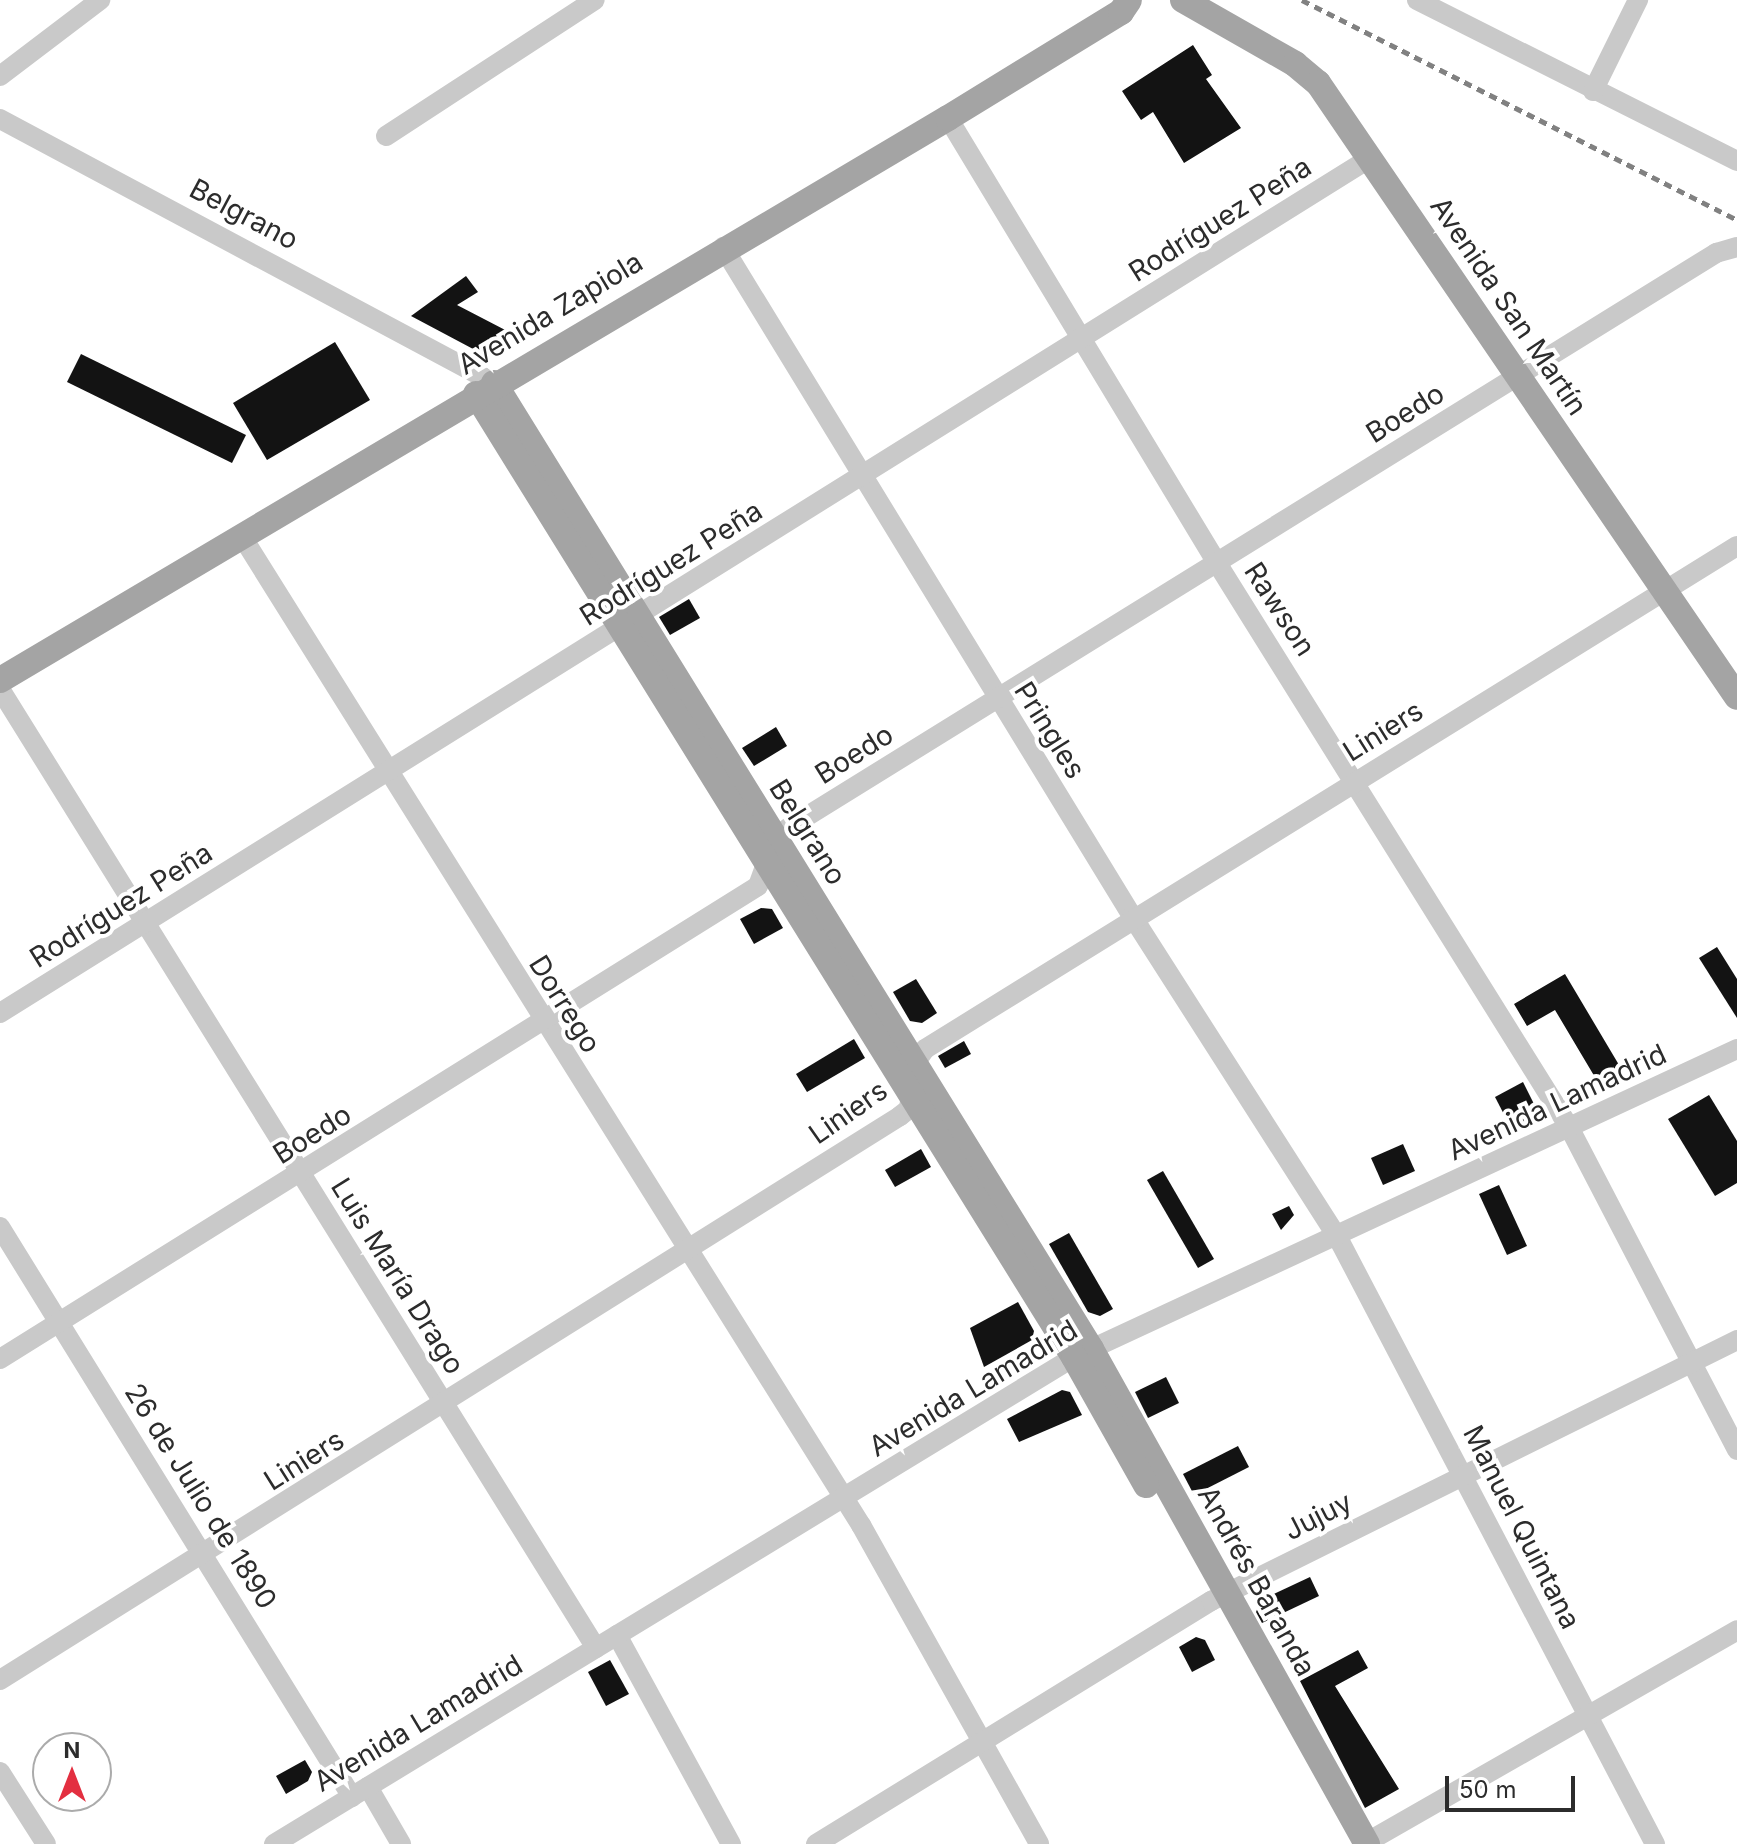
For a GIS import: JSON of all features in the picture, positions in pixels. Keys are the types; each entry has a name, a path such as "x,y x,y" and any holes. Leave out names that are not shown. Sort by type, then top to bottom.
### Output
{"main road":[{"name":"Avenida Zapiola","path":"0,680 243,538 485,388 948,118 1121,12 1129,0"},
{"name":"Avenida San Martín","path":"1183,0 1308,73 1370,158 1737,697"},
{"name":"Belgrano","path":"485,388 771,851 913,1096 1083,1353"},
{"name":"Belgrano","path":"771,851 915,1063 1083,1353"},
{"name":"Andrés Baranda","path":"1083,1353 1361,1844"}],"street":[{"path":"0,76 100,0"},
{"path":"386,136 595,0"},
{"path":"1417,0 1593,91 1736,158"},
{"path":"1593,91 1638,0"},
{"name":"Rawson","path":"948,118 1217,563 1356,781 1569,1127 1737,1450"},
{"name":"Belgrano","path":"0,119 457,365 485,388"},
{"name":"Rodríguez Peña","path":"0,1013 1370,158"},
{"name":"Pringles","path":"723,247 1132,916 1337,1236"},
{"name":"Boedo","path":"0,1359 758,886 771,851 997,698 1731,248"},
{"name":"Dorrego","path":"243,538 387,774 844,1497 1039,1844"},
{"name":"Liniers","path":"0,1680 206,1555 685,1249 900,1116 913,1096 915,1063 925,1049 1132,916 1737,546"},
{"name":"Luis María Drago","path":"0,689 596,1648"},
{"name":"Avenida Lamadrid","path":"274,1844 1083,1353 1737,1049"},
{"name":"26 de Julio de 1890","path":"0,1227 206,1555 360,1792 401,1844"},
{"name":"Manuel Quintana","path":"1337,1236 1655,1844"},
{"name":"Jujuy","path":"816,1844 1219,1597 1737,1340"},
{"path":"1361,1844 1737,1630"},
{"path":"617,1635 731,1844"},
{"path":"0,1772 46,1844"}],"building":[{"path":"1193,45 1212,75 1206,79 1241,128 1184,163 1153,112 1141,120 1122,91"},
{"path":"466,276 478,292 457,305 513,334 489,350 475,350 411,316"},
{"path":"335,342 370,400 267,460 233,403"},
{"path":"81,354 246,435 232,463 67,382"},
{"path":"689,599 700,618 670,635 659,617"},
{"path":"776,727 787,746 754,766 742,748"},
{"path":"761,908 772,909 783,928 754,944 740,919"},
{"path":"1717,947 1737,979 1737,1018 1699,958"},
{"path":"1565,974 1622,1070 1599,1084 1555,1010 1527,1026 1514,1004"},
{"path":"916,979 937,1013 922,1023 910,1021 893,992"},
{"path":"854,1039 865,1058 807,1092 796,1074"},
{"path":"964,1041 971,1054 945,1068 938,1056"},
{"path":"1523,1082 1536,1108 1533,1117 1511,1128 1495,1097"},
{"path":"1709,1095 1737,1141 1737,1183 1715,1196 1668,1119"},
{"path":"1403,1144 1415,1171 1383,1185 1371,1158"},
{"path":"921,1149 931,1167 895,1187 885,1170"},
{"path":"1163,1171 1214,1259 1198,1268 1147,1180"},
{"path":"1499,1185 1527,1246 1507,1255 1479,1194"},
{"path":"1289,1206 1294,1215 1281,1230 1272,1214"},
{"path":"1069,1233 1113,1309 1100,1316 1088,1312 1049,1244"},
{"path":"1018,1302 1034,1331 1032,1340 984,1367 970,1328"},
{"path":"1166,1377 1179,1403 1148,1418 1135,1392"},
{"path":"1062,1390 1070,1392 1082,1415 1019,1442 1007,1419"},
{"path":"1238,1446 1249,1467 1194,1495 1183,1474"},
{"path":"1310,1577 1319,1596 1262,1623 1256,1612 1261,1600"},
{"path":"1196,1637 1205,1640 1215,1660 1192,1672 1179,1647"},
{"path":"1358,1650 1368,1668 1335,1686 1399,1789 1365,1808 1300,1681"},
{"path":"610,1660 629,1694 606,1706 588,1672"},
{"path":"305,1760 312,1772 308,1781 286,1794 276,1776"}],"railway":[{"path":"1302,0 1737,220"}]}
